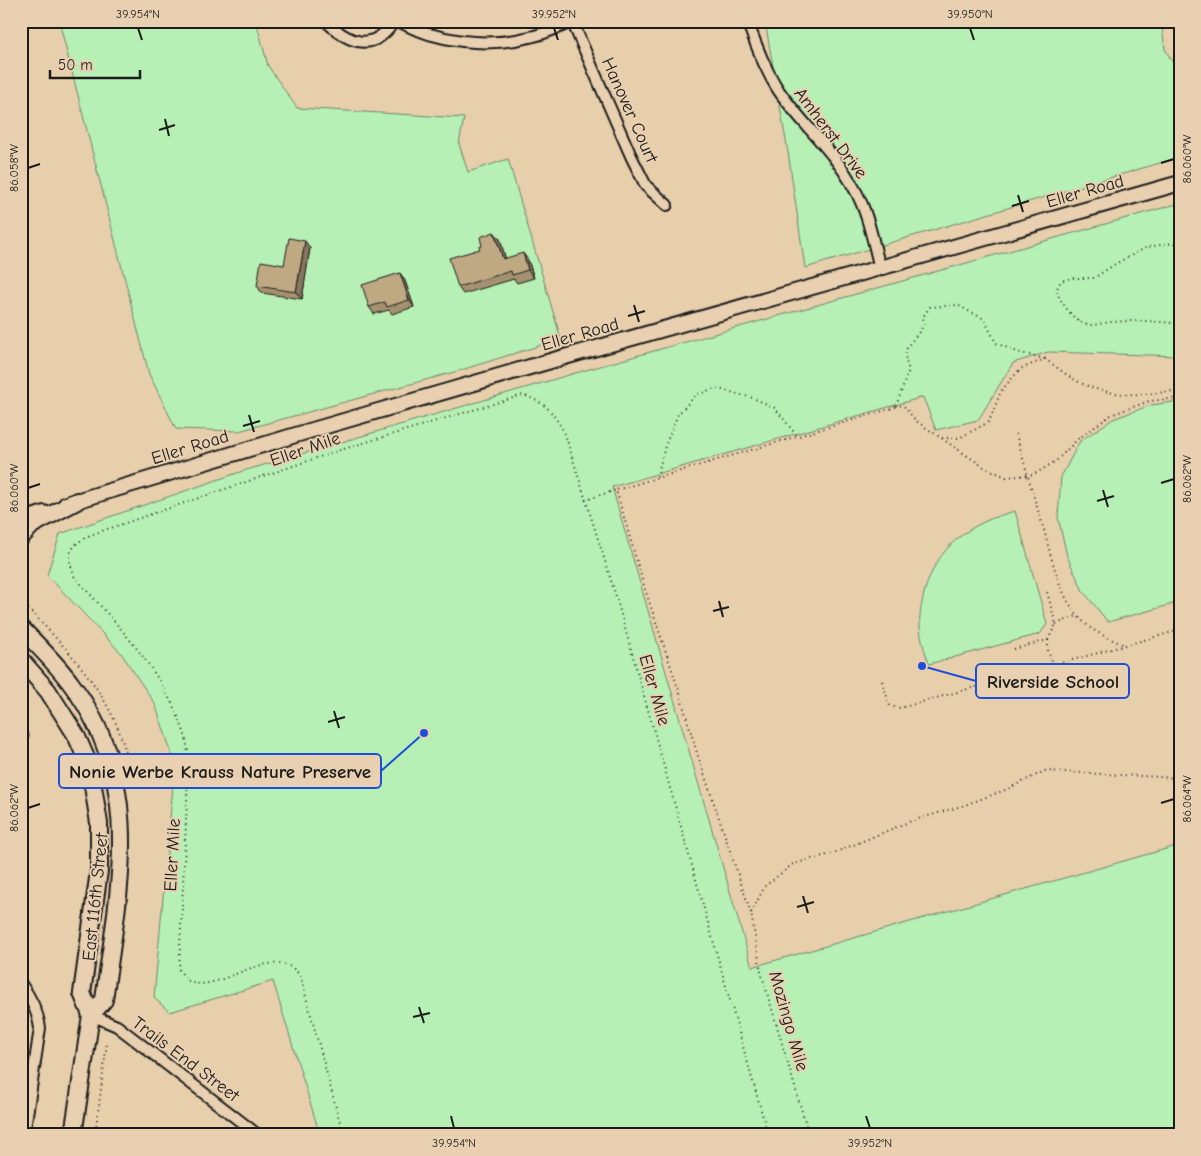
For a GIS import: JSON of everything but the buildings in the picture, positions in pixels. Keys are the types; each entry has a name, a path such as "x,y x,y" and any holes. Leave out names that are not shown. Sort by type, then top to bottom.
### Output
{"main road":[{"path":"21,537 32,525 77,501"},
{"name":"East 116th Street","path":"21,628 61,671 85,704 109,756 120,798 122,853 104,1000 91,1015"},
{"name":"East 116th Street","path":"21,660 48,690 76,735 86,758 96,799 100,830 99,871 82,993 91,1015 74,1135"}],"street":[{"path":"326,21 336,32 360,42 371,42 379,38 387,32 394,21"},
{"path":"398,21 424,33 443,38 494,42 528,38 573,21"},
{"name":"Hanover Court","path":"573,21 646,186 667,205"},
{"name":"Amherst Drive","path":"747,21 769,73 779,91 837,162 855,188 866,216 880,268"},
{"name":"Eller Road","path":"21,521 77,501 554,360 1180,183"},
{"path":"21,984 34,1004 39,1017 40,1028 24,1135"},
{"name":"Trails End Street","path":"91,1015 116,1026 258,1135"}],"path":[{"path":"1180,242 1147,248 1115,264 1094,278 1071,278 1061,281 1056,290 1059,298 1074,318 1089,325 1152,320 1180,324"},
{"path":"896,407 909,370 905,359 907,347 918,335 924,324 922,318 930,307 957,305 984,319 996,343 1017,352 1045,358 1078,381 1110,393 1139,395 1180,390"},
{"path":"941,438 959,438 989,422 1001,391 1020,369 1045,358"},
{"path":"656,477 665,446 678,414 696,395 715,388 753,398 775,408 797,436"},
{"name":"Eller Mile","path":"346,1135 341,1126 300,975 291,967 274,964 255,966 213,981 192,983 179,970 189,758 185,733 170,698 150,663 74,576 69,562 72,549 78,541 90,535 296,465 523,395 537,400 552,412 565,434 617,603 768,1135"},
{"path":"585,500 656,477 903,405 916,421 984,467 1006,477 1028,476 1056,461 1078,439 1112,416 1149,401 1180,398"},
{"path":"1016,434 1054,567 1065,596 1078,616 1092,629 1107,638 1125,645"},
{"name":"Mozingo Mile","path":"616,490 697,753 751,913 761,972 809,1135"},
{"path":"1047,592 1056,624"},
{"path":"1053,666 1048,650 1048,640 1056,624 1078,616"},
{"path":"882,681 890,706 900,708 1180,630"},
{"path":"1014,649 1048,640"},
{"path":"751,913 765,886 793,864 834,853 911,821 965,805 1005,790 1045,771 1180,778"},
{"path":"94,1135 108,1043"}],"green space":[{"path":"59,21 256,21 268,66 297,108 464,118 459,144 468,172 508,159 561,339 458,371 239,431 176,429 149,374"},
{"path":"765,21 1161,21 1165,49 1180,75 1180,157 805,268 789,158"},
{"path":"1180,203 1180,356 1048,352 1013,363 978,420 936,430 923,397 612,487 752,967 1180,845 1180,1135 320,1135 273,981 170,1012 154,998 175,763 155,704 121,653 47,575 60,534 240,472 579,372"},
{"path":"1180,401 1180,602 1108,622 1083,591 1067,556 1058,517 1061,477 1080,441 1113,419 1151,405"},
{"path":"1015,511 1047,624 1040,634 929,664 920,629 920,616 924,593 937,562 957,539 969,530 983,522"}],"place":[{"name":"Riverside School","path":"922,666"},
{"name":"Nonie Werbe Krauss Nature Preserve","path":"424,733"}]}
